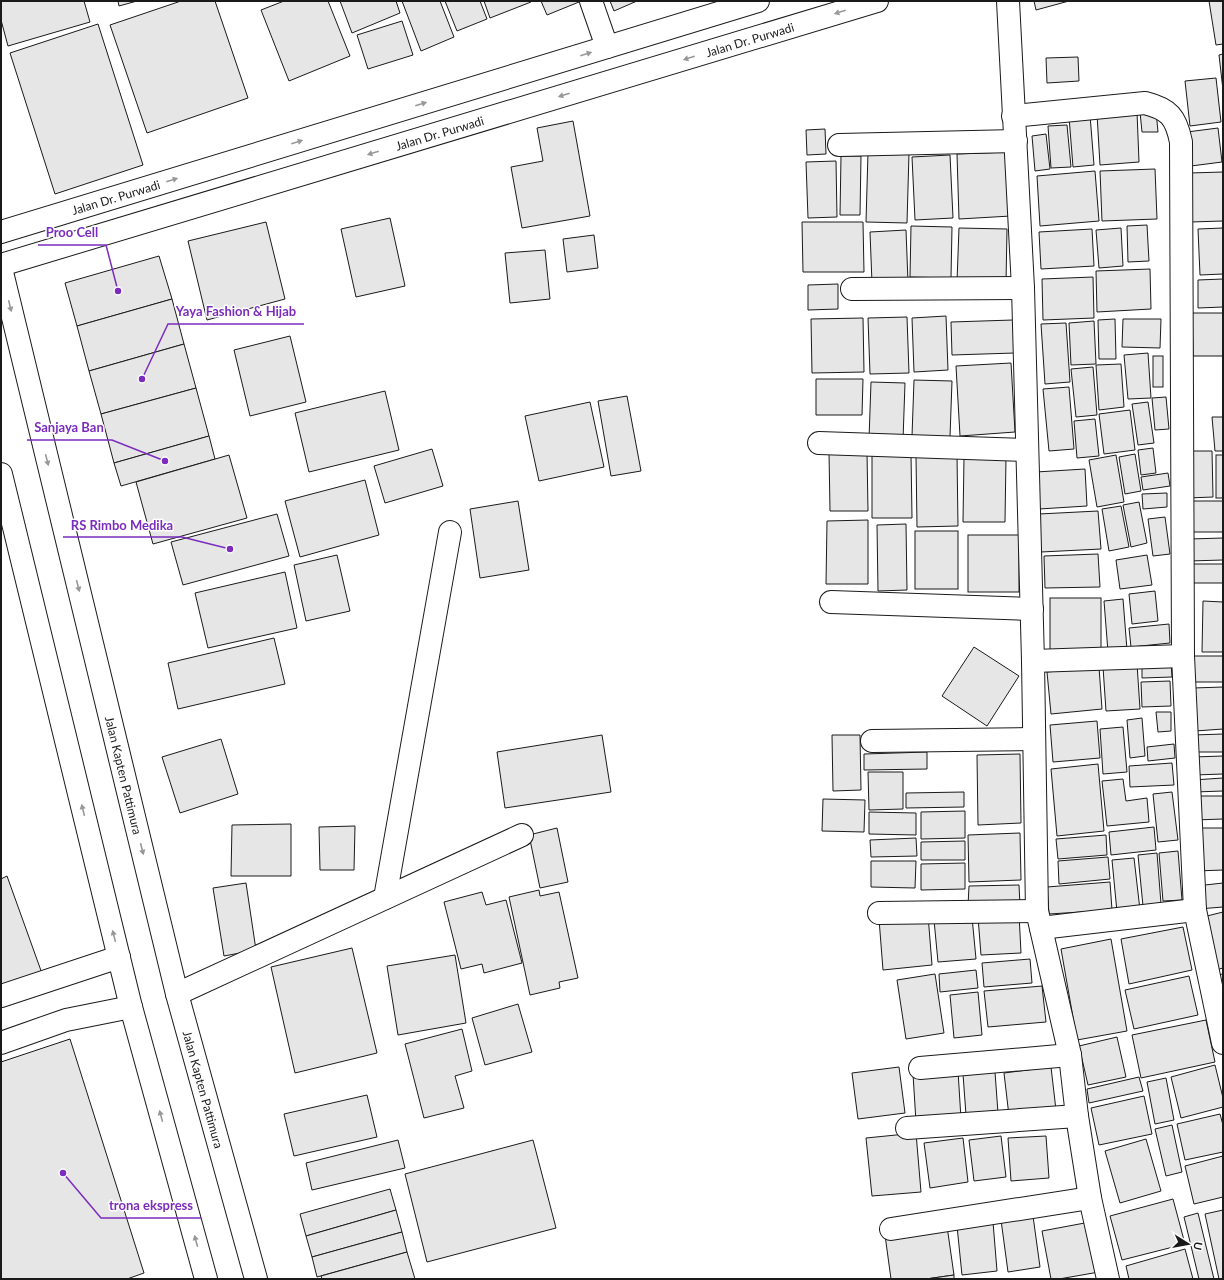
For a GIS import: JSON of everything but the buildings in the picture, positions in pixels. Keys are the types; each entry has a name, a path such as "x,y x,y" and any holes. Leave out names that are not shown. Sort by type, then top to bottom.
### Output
{"street":[{"path":"591,1 607,47"},
{"name":"Jalan Dr. Purwadi","path":"1,232 758,1"},
{"name":"Jalan Dr. Purwadi","path":"1,265 877,1"},
{"path":"1008,1 1023,288 1032,608 1033,739 1039,919 1070,1056 1077,1116 1090,1198 1108,1279"},
{"path":"1013,116 1145,103 1159,107 1170,114 1178,127 1181,150 1183,656 1195,910 1223,1043"},
{"path":"839,145 1016,141"},
{"name":"Jalan Kapten Pattimura","path":"1,268 177,994 256,1279"},
{"path":"852,289 1023,288"},
{"path":"819,443 1027,450"},
{"path":"1,474 7,529 131,1006 206,1279"},
{"path":"385,898 450,532"},
{"path":"831,602 1032,608"},
{"path":"1033,661 1183,656"},
{"path":"872,741 1033,739"},
{"path":"177,994 522,835"},
{"path":"879,913 1039,919 1195,910"},
{"path":"1,996 119,957"},
{"path":"1,1042 66,1020 131,1006"},
{"path":"920,1068 1070,1056"},
{"path":"907,1128 1077,1116"},
{"path":"891,1229 1090,1198"}],"place":[{"name":"Proo Cell","path":"118,291"},
{"name":"Yaya Fashion & Hijab","path":"142,379"},
{"name":"Sanjaya Ban","path":"165,461"},
{"name":"RS Rimbo Medika","path":"230,549"},
{"name":"trona ekspress","path":"63,1173"}]}
